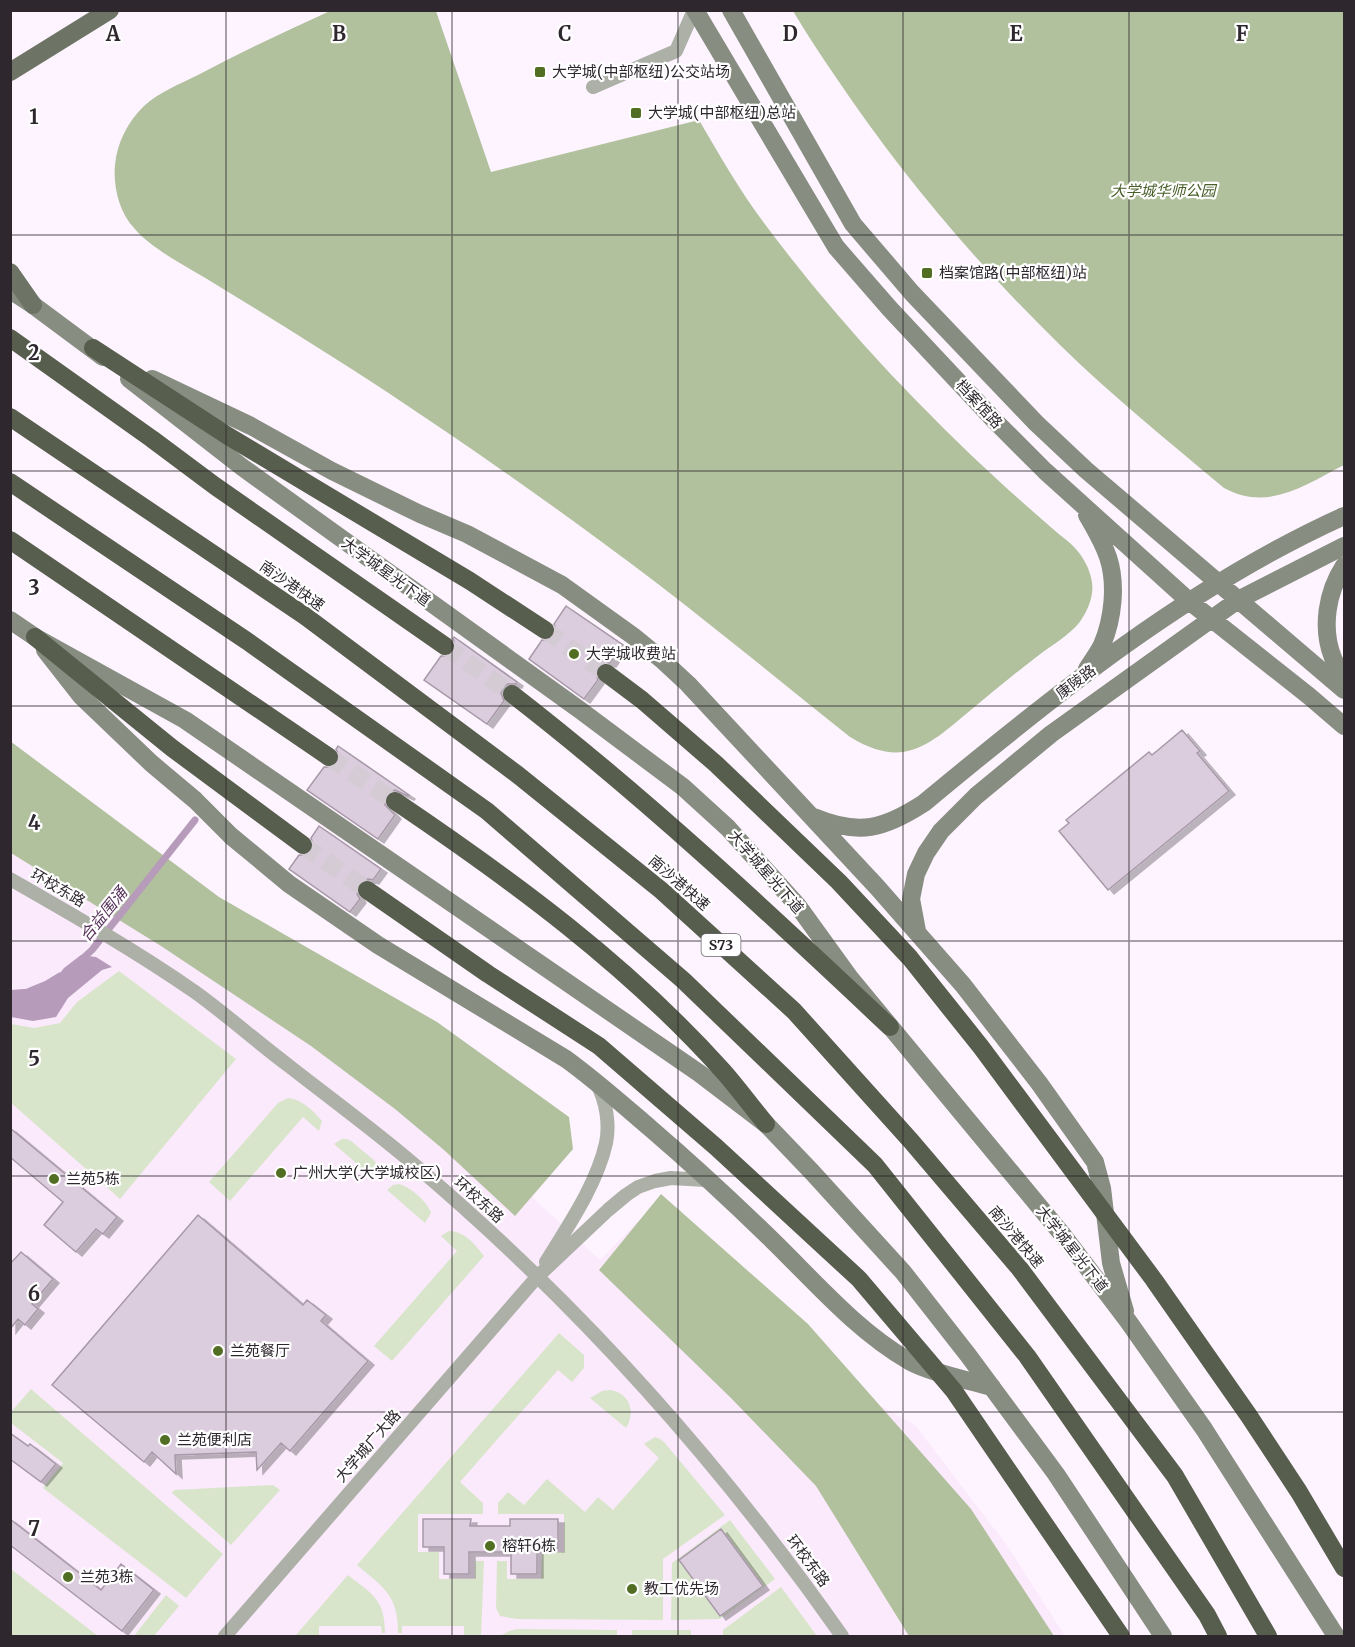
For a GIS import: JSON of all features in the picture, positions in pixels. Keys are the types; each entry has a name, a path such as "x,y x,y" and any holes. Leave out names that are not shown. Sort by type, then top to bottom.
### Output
{"highway":[{"path":"10,338 215,486 445,646"},
{"path":"93,348 228,436 470,581 544,630"},
{"name":"南沙港快速","path":"10,417 305,616 518,775 662,891 794,1011 911,1141 1020,1269 1175,1476 1268,1636"},
{"path":"10,482 247,641 487,811 683,980 875,1165 1027,1356 1207,1615 1218,1636"},
{"path":"10,540 329,757"},
{"path":"35,637 172,748 303,845"},
{"path":"606,673 665,718 716,764 839,882 910,958 981,1047 1208,1355 1299,1492 1344,1568"},
{"path":"512,694 603,766 657,813 891,1026"},
{"path":"395,801 507,880 608,959 723,1071 766,1124"},
{"path":"367,890 488,974 599,1046 716,1147 859,1279 954,1391 1121,1636"}],"main road":[{"path":"10,72 110,10"},
{"name":"档案馆路","path":"694,10 836,246 891,309 996,423 1045,471 1190,601 1344,726"},
{"name":"档案馆路","path":"731,10 853,224 912,293 1036,423 1086,471 1344,690"},
{"path":"10,273 33,305"},
{"name":"大学城星光下道","path":"10,290 93,348 148,395 242,467 580,710 682,787 728,828 798,906 850,978 1062,1234 1128,1321 1204,1429 1336,1636"},
{"path":"93,348 251,426 332,471 467,534 562,585 633,636 688,684 963,985 1095,1161 1102,1188 1111,1263 1128,1321"},
{"path":"1080,503 1109,559 1113,583 1108,627 1102,645 1084,675"},
{"name":"康陵路","path":"810,815 846,828 864,828 885,824 903,817 924,803 1084,675 1190,601 1218,583 1344,516"},
{"name":"康陵路","path":"917,932 911,899 916,874 926,853 941,831 976,795 1051,734 1238,600 1344,546"},
{"path":"1344,566 1332,590 1327,610 1327,629 1332,656 1344,679"},
{"path":"10,620 35,637 185,720 699,1072 766,1124 813,1172 903,1272 1056,1474 1163,1636"},
{"path":"35,637 81,696 262,863 370,939 566,1059 593,1078 715,1185 828,1296 888,1347 912,1362 992,1387"}],"lane":[{"path":"593,87 676,51 694,10"},
{"name":"环校东路","path":"10,879 89,925 195,993 408,1159 505,1246 614,1356 705,1456 795,1570 842,1636"},
{"name":"大学城广大路","path":"537,1277 593,1179 606,1142 605,1106 601,1091 593,1078"},
{"name":"大学城广大路","path":"225,1636 537,1277 608,1210 638,1187 655,1181 671,1178 705,1180 715,1185"}],"shaded area":[{"name":"广州大学(大学城校区)","path":"10,741 219,897 437,1022 569,1117 573,1149 532,1197 600,1260 640,1219 857,1393 915,1425 1006,1544 1065,1636 11,1636"},
{"path":"81,955 96,957 112,967 102,970 68,998 56,1017 33,1021 11,1017 11,990 49,987 64,968"}],"green space":[{"path":"330,11 436,11 491,172 699,120 755,211 818,292 906,390 968,452 1080,554 1090,573 1092,588 1089,605 1075,628 1020,669 952,726 925,744 912,750 899,752 884,751 868,746 850,737 625,559 490,462 346,365 152,245 129,222 116,190 116,157 124,133 133,118 144,106 163,92"},
{"name":"大学城华师公园","path":"793,11 1344,11 1344,465 1300,487 1271,497 1240,495 1224,488 1140,418 1079,363 968,249 912,182 860,112"},
{"path":"10,741 219,897 437,1022 569,1117 573,1149 515,1216 444,1150 395,1109 311,1046 161,946 11,853"},
{"path":"119,971 236,1059 120,1199 10,1102 11,1024 34,1028 60,1023 77,1002"},
{"path":"288,1098 302,1103 319,1117 322,1121 319,1131 303,1117 230,1201 209,1182 278,1103"},
{"path":"342,1139 351,1141 375,1161 377,1169 372,1177 334,1144"},
{"path":"399,1184 413,1192 426,1204 431,1213 425,1223 387,1190"},
{"path":"661,1194 808,1324 971,1509 1054,1636 909,1636 816,1486 731,1398 599,1270"},
{"path":"449,1231 460,1233 484,1256 392,1361 374,1346 457,1251 441,1236"},
{"path":"559,1333 584,1355 584,1368 572,1382 558,1370 460,1482 483,1503 483,1514 418,1514 418,1552 439,1552 439,1579 475,1579 475,1561 484,1561 481,1636 464,1636 464,1626 402,1626 402,1633 398,1633 395,1610 388,1593 357,1565"},
{"path":"31,1389 223,1554 186,1598 43,1488 63,1463 11,1423 11,1412"},
{"path":"610,1390 622,1395 629,1404 631,1416 626,1428 590,1398 602,1391"},
{"path":"655,1437 664,1442 725,1515 663,1559 663,1620 517,1619 500,1616 496,1608 497,1561 507,1561 507,1579 541,1579 542,1552 564,1552 564,1514 498,1514 498,1503 508,1492 524,1505 547,1479 585,1512 598,1497 613,1510 659,1458 644,1444"},
{"path":"273,1485 280,1490 231,1545 172,1493 174,1490"},
{"path":"730,1520 775,1579 720,1619 671,1620 672,1563"},
{"path":"11,1569 98,1636 11,1636"},
{"path":"348,1575 376,1598 383,1612 385,1633 382,1633 381,1626 319,1626 319,1636 295,1636"},
{"path":"781,1587 817,1636 723,1636 723,1630"},
{"path":"166,1595 179,1606 154,1636 134,1636"},
{"path":"517,1629 617,1630 617,1636 500,1636"},
{"path":"632,1630 691,1630 691,1636 632,1636"}],"building":[{"name":"大学城收费站","path":"566,606 623,645 610,663 602,662 597,667 595,672 598,680 584,699 529,659 542,640 550,640 554,637 556,630 554,624"},
{"path":"454,637 517,682 507,684 503,688 501,693 504,701 487,724 424,680 441,656 454,653 456,646"},
{"path":"1182,730 1200,751 1197,753 1229,791 1108,890 1059,831 1069,823 1066,820 1149,752 1152,755"},
{"path":"338,746 409,795 395,790 386,794 385,805 395,815 378,839 307,790 324,767 333,767 338,764 340,757 336,749"},
{"path":"319,826 381,869 373,880 363,880 358,883 356,890 360,899 350,912 289,869 299,855 307,855 312,851 314,846 311,838"},
{"name":"兰苑5栋","path":"10,1128 117,1217 103,1234 96,1229 76,1252 44,1225 63,1202 10,1157"},
{"name":"兰苑餐厅","path":"198,1215 303,1305 307,1300 326,1315 321,1321 368,1361 290,1451 281,1443 257,1470 256,1452 175,1455 176,1474 152,1452 144,1462 52,1385"},
{"path":"21,1252 53,1279 32,1304 38,1309 25,1325 18,1319 10,1329 10,1264"},
{"path":"10,1433 28,1446 30,1444 56,1464 41,1482 10,1459"},
{"name":"兰苑3栋","path":"10,1519 101,1590 121,1564 154,1590 122,1631 10,1545"},
{"name":"榕轩6栋","path":"423,1519 471,1519 470,1526 510,1526 510,1519 558,1519 558,1548 537,1547 537,1574 511,1574 511,1552 469,1552 469,1574 444,1574 444,1547 423,1547"},
{"path":"721,1529 763,1586 720,1616 679,1560"}],"waterway":[{"name":"合益围涌","path":"81,960 92,950 195,820"},
{"name":"合益围涌","path":"30,991 60,976"}],"tunnel":[{"path":"545,630 606,673"},
{"path":"445,646 512,694"},
{"path":"329,757 395,801"},
{"path":"303,845 367,890"}],"place":[{"name":"大学城(中部枢纽)公交站场","path":"540,72"},
{"name":"大学城(中部枢纽)总站","path":"636,113"},
{"name":"档案馆路(中部枢纽)站","path":"927,273"},
{"name":"大学城收费站","path":"574,654"},
{"name":"广州大学(大学城校区)","path":"281,1173"},
{"name":"兰苑5栋","path":"54,1179"},
{"name":"兰苑餐厅","path":"218,1351"},
{"name":"兰苑便利店","path":"165,1440"},
{"name":"榕轩6栋","path":"490,1546"},
{"name":"兰苑3栋","path":"68,1577"},
{"name":"教工优先场","path":"632,1589"}]}
